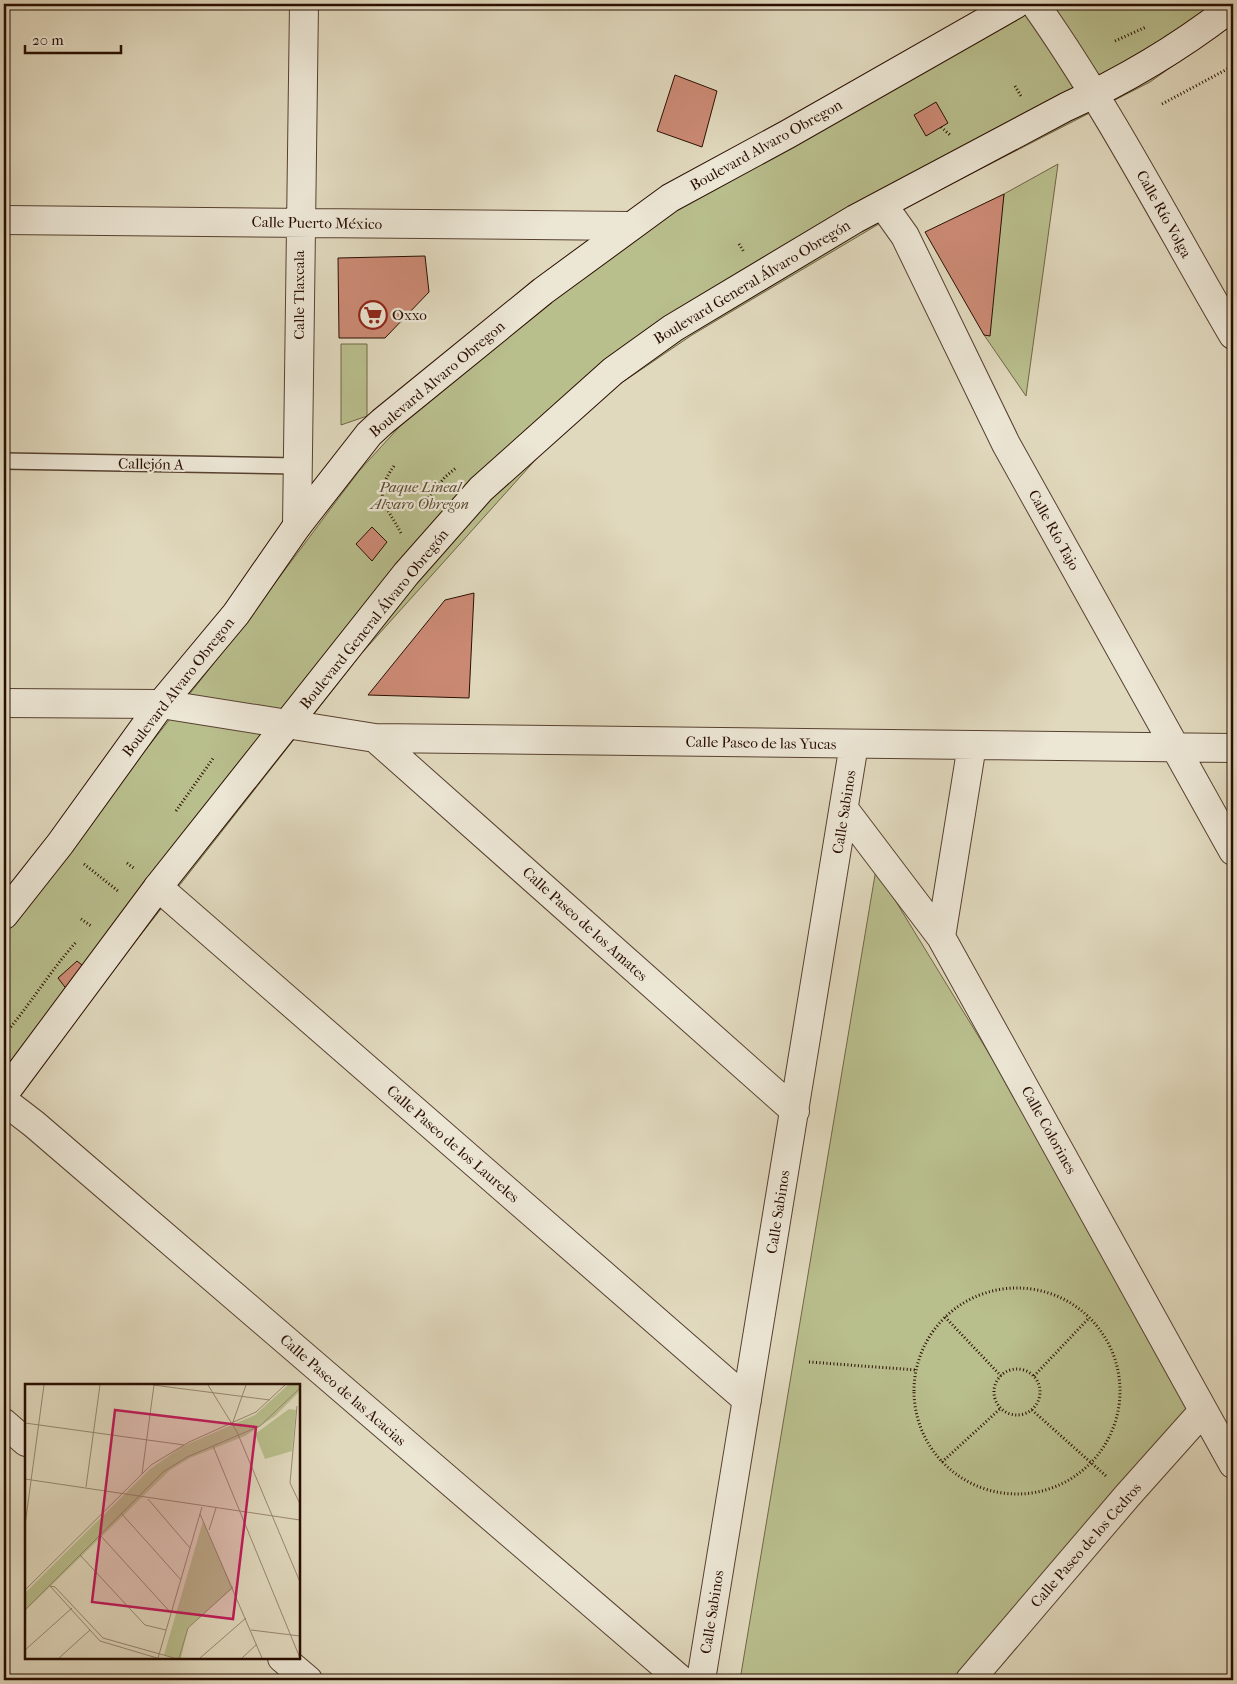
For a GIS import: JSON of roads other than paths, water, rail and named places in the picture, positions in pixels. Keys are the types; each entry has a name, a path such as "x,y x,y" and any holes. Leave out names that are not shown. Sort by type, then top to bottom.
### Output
{"street":[{"name":"Calle Tlaxcala","path":"297,526 304,4"},
{"name":"Boulevard Alvaro Obregon","path":"4,915 60,844 161,704 236,614 297,526 369,434 382,422 543,292 670,198 788,134 1016,4"},
{"name":"Calle Río Volga","path":"1035,4 1077,63 1233,335"},
{"name":"Boulevard General Álvaro Obregón","path":"290,724 406,574 481,489 613,371 673,328 783,261 1066,107 1095,94 1202,30 1233,6"},
{"name":"Calle Río Tajo","path":"883,205 905,236 1006,444 1233,851"},
{"name":"Calle Puerto México","path":"4,220 631,226"},
{"name":"Calle Paseo de las Yucas","path":"4,703 161,704 375,738 1233,748"},
{"path":"4,1094 158,888 290,724"},
{"name":"Calle Paseo de los Amates","path":"375,738 795,1110"},
{"name":"Calle Sabinos","path":"701,1680 854,744"},
{"path":"941,937 972,745"},
{"name":"Calle Colorines","path":"844,809 941,937 1233,1464"},
{"name":"Calle Paseo de los Laureles","path":"158,888 747,1400"},
{"name":"Calle Paseo de las Acacias","path":"4,1101 34,1124 681,1680"},
{"name":"Calle Paseo de los Cedros","path":"970,1680 1128,1495 1203,1411"},
{"path":"4,1423 25,1441"},
{"path":"283,1659 308,1680"}],"lane":[{"name":"Callejón A","path":"4,461 298,466"}],"place":[{"name":"Oxxo","path":"373,315"}],"park label":[{"name":"Paque Lineal Alvaro Obregon","path":"420,496"}]}
